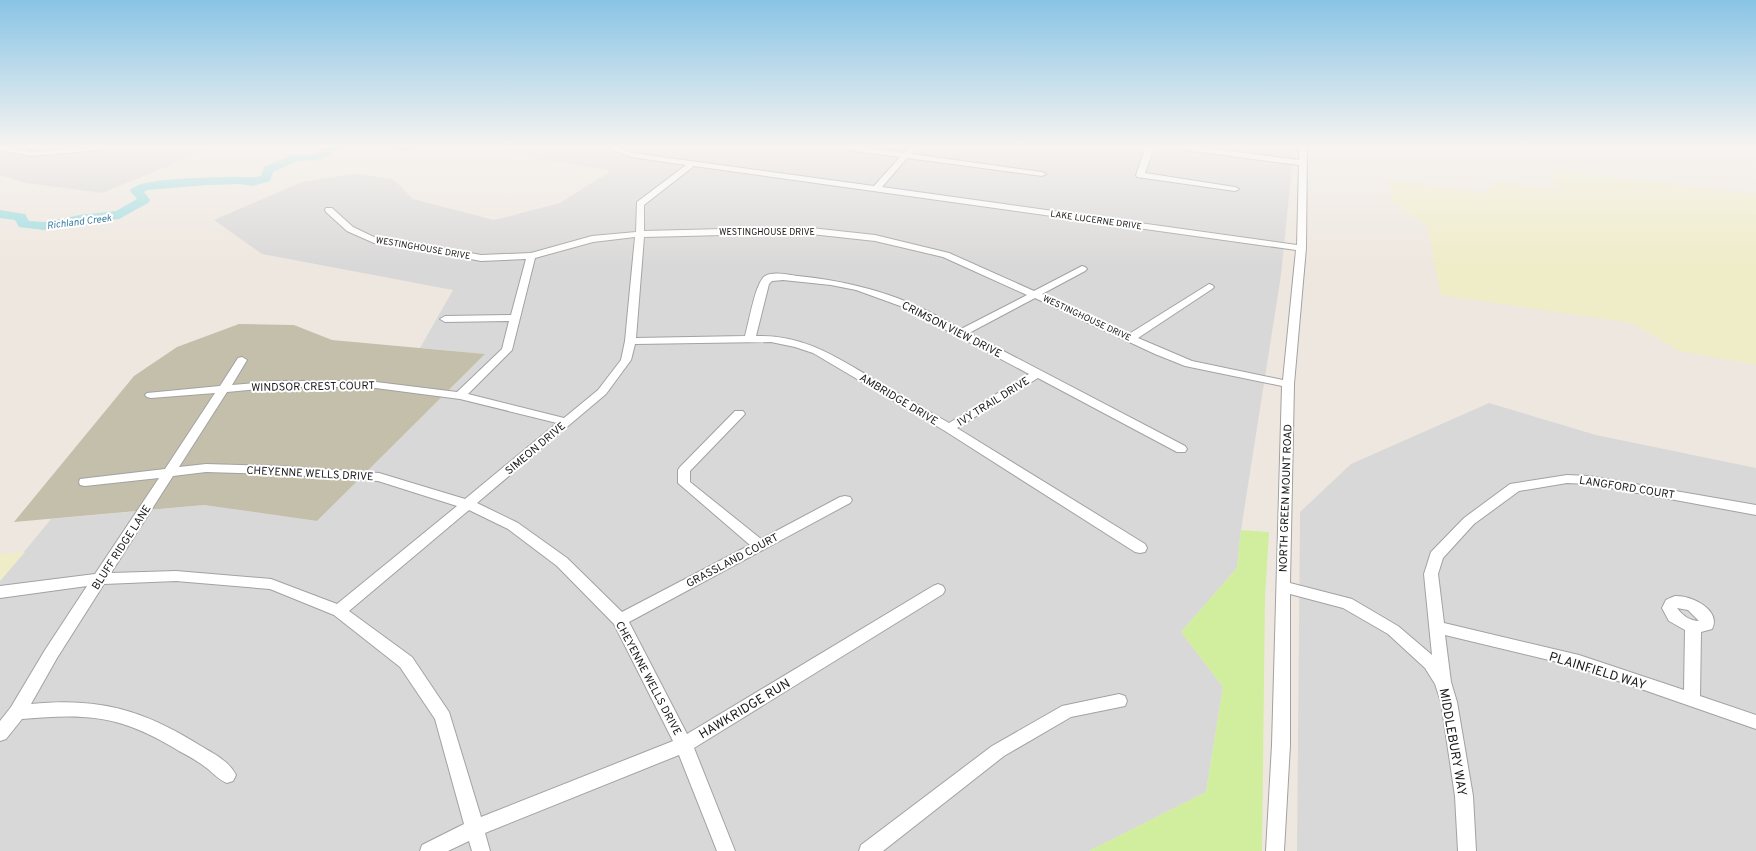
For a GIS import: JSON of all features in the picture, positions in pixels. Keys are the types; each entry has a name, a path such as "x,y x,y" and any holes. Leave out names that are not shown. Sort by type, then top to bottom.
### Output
{"street":[{"name":"SIMEON DRIVE","path":"339,611 602,392 626,360 630,341 640,234 640,204 664,186"},
{"name":"LAKE LUCERNE DRIVE","path":"852,186 1301,248"},
{"path":"876,189 879,186"},
{"path":"1218,186 1235,188"},
{"name":"NORTH GREEN MOUNT ROAD","path":"1275,851 1280,745 1288,384 1301,248 1302,186"},
{"name":"WESTINGHOUSE DRIVE","path":"329,210 350,229 374,240 408,244 460,256 481,258 531,256 592,239 640,234 802,230 876,238 946,255 1036,294 1159,352 1189,364 1288,384"},
{"path":"460,396 507,350 531,256"},
{"path":"962,333 1082,269"},
{"name":"CRIMSON VIEW DRIVE","path":"750,338 764,282 769,278 783,276 831,282 878,294 907,305 962,333 1181,449"},
{"path":"1130,338 1209,287"},
{"path":"445,320 514,318"},
{"name":"AMBRIDGE DRIVE","path":"630,341 750,338 781,341 817,351 949,428 1140,548"},
{"name":"BLUFF RIDGE LANE","path":"0,734 17,712 51,654 242,360"},
{"name":"IVY TRAIL DRIVE","path":"949,428 1037,374"},
{"name":"WINDSOR CREST COURT","path":"151,395 278,384 368,384 460,396 567,422"},
{"path":"740,414 684,470 684,483 760,545"},
{"name":"CHEYENNE WELLS DRIVE","path":"85,482 206,468 278,470 379,477 467,504 513,526 562,562 620,620 684,745 726,851"},
{"name":"LANGFORD COURT","path":"1444,682 1431,574 1436,556 1469,521 1515,487 1567,479 1589,480 1756,510"},
{"name":"GRASSLAND COURT","path":"620,620 845,500"},
{"path":"0,592 100,579 176,576 271,584 339,611 406,662 443,717 481,851"},
{"name":"MIDDLEBURY WAY","path":"1283,587 1347,603 1375,618 1393,630 1431,663 1444,682 1449,702 1464,796 1467,851"},
{"name":"HAWKRIDGE RUN","path":"429,851 475,828 684,745 938,590"},
{"path":"1692,700 1693,626"},
{"name":"PLAINFIELD WAY","path":"1437,627 1578,662 1756,722"},
{"path":"868,851 998,751 1068,711 1119,701"},
{"path":"17,712 66,708 98,711 132,717 163,730 219,766 227,775"}],"shaded area":[{"path":"47,186 120,186 102,193"},
{"path":"293,186 400,186 413,199 494,220 560,203 588,186 1290,186 1281,275 1241,530 1237,568 1181,632 1223,687 1206,792 1089,851 0,851 0,581 51,519 204,505 317,521 485,354 420,348 453,290 262,254 214,220"},
{"path":"1390,186 1436,186 1486,193 1491,186 1532,186 1558,189 1556,186 1687,186 1756,194 1756,365 1680,351 1632,323 1441,295 1427,225 1391,201"},
{"path":"239,324 294,325 332,340 485,354 317,521 204,505 14,522 134,376 177,347"},
{"path":"1489,403 1596,435 1756,468 1756,851 1297,851 1300,512 1351,464"},
{"path":"25,552 0,581 0,554"}],"green space":[{"path":"1241,530 1269,532 1265,598 1262,851 1089,851 1206,792 1223,687 1181,632 1237,568"}],"waterway":[{"name":"Richland Creek","path":"0,214 20,217 24,224 44,226 80,219 119,215 144,200 136,191 145,187 158,186"}]}
